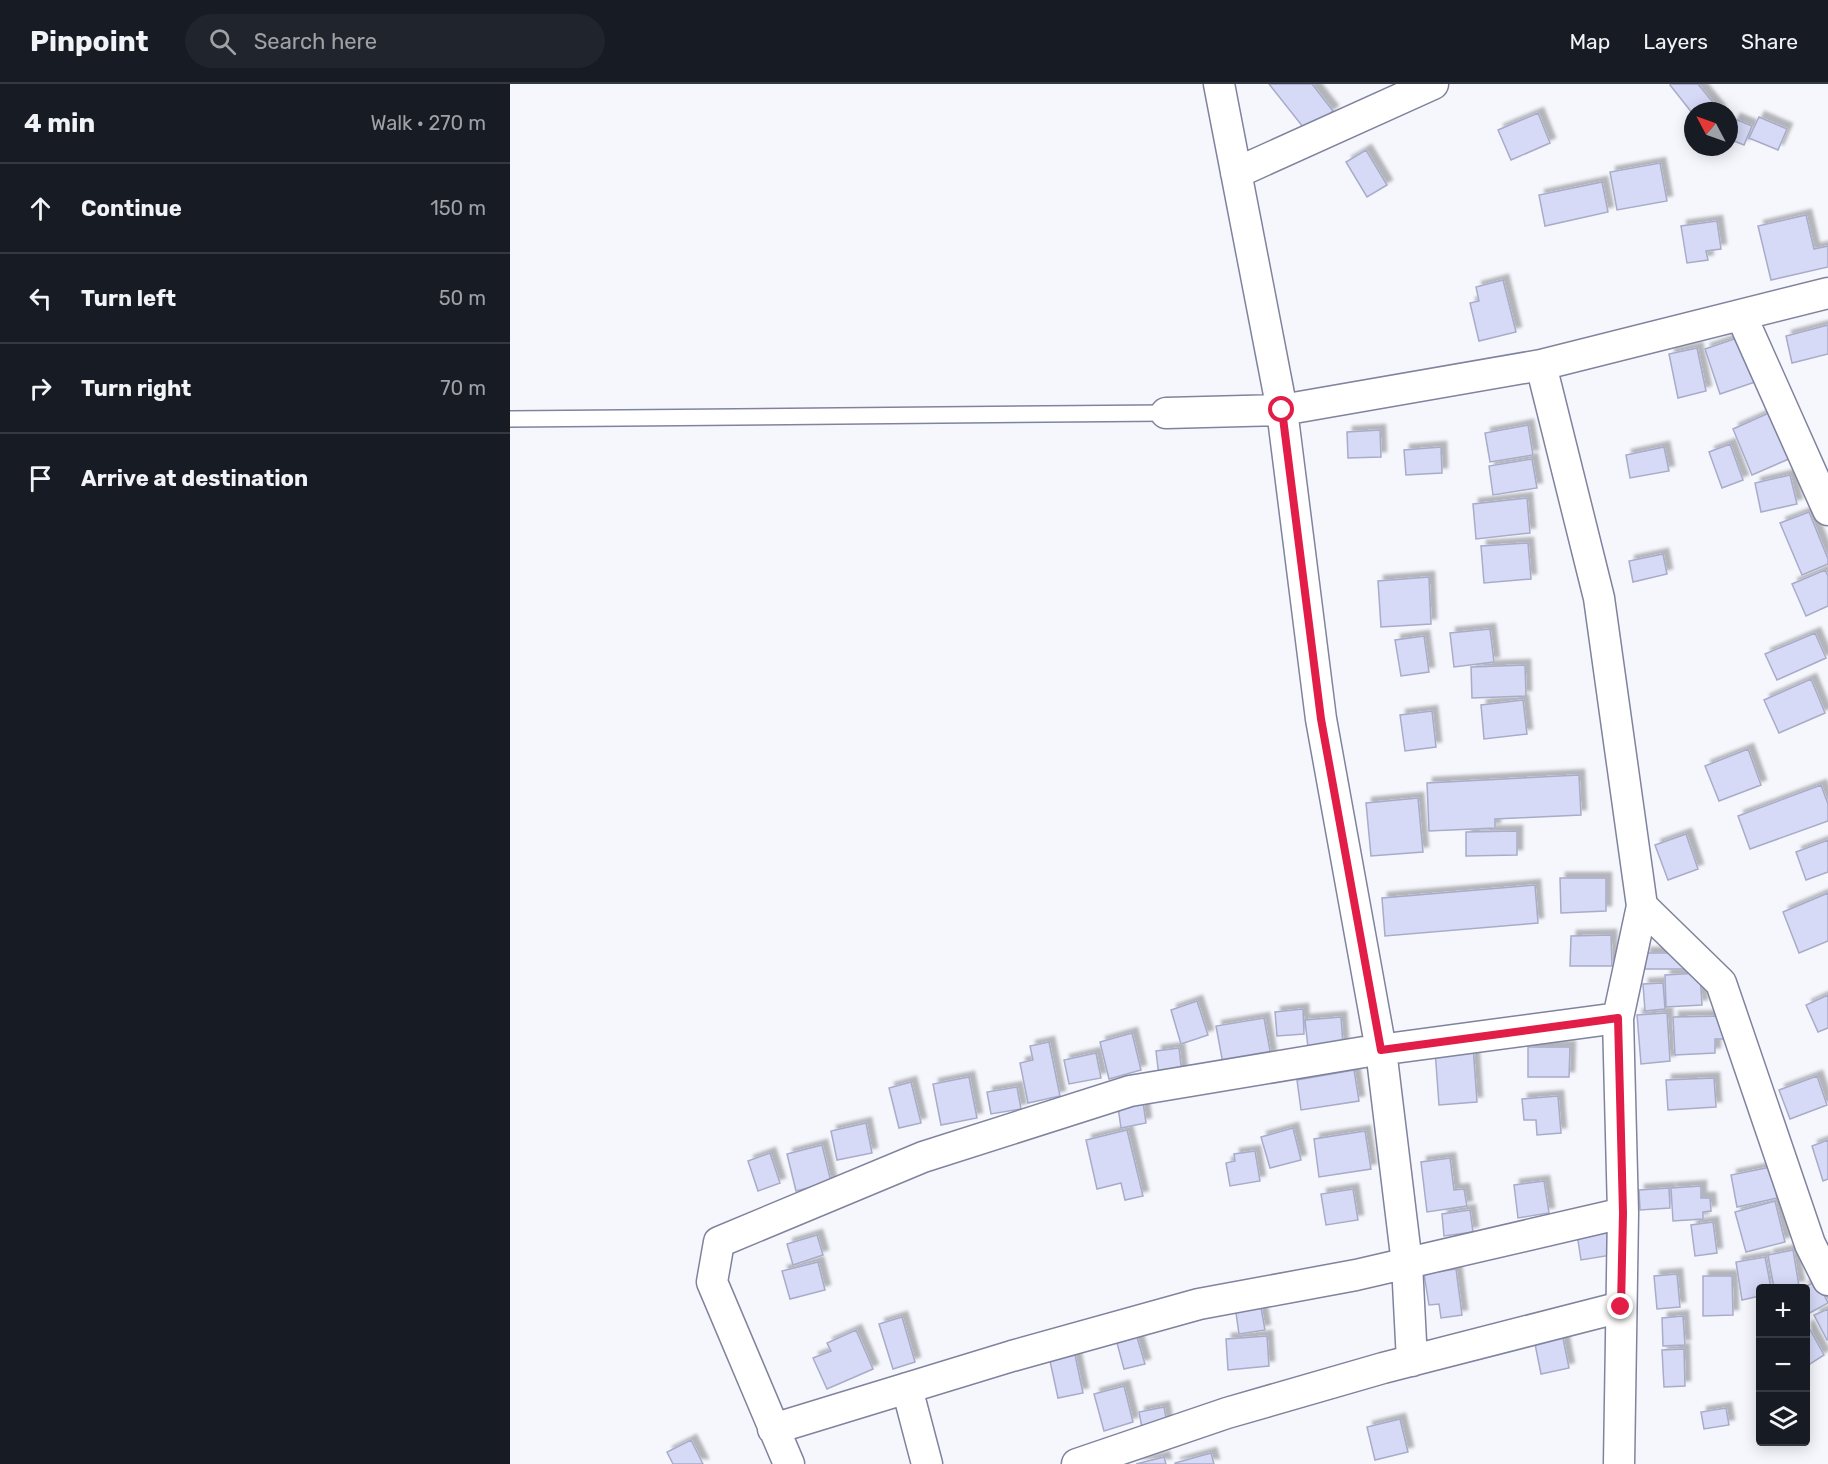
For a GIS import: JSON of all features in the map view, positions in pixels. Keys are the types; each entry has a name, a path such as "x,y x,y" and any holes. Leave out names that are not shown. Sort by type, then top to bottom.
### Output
{"street":[{"path":"1219,84 1282,410 1321,719 1381,1050 1407,1264 1412,1360"},
{"path":"1236,172 1433,84"},
{"path":"1166,413 1282,410 1541,366 1828,293"},
{"path":"1741,315 1828,510"},
{"path":"1541,366 1599,598 1642,906 1618,1018 1623,1213 1619,1464"},
{"path":"1642,906 1721,983 1810,1244 1828,1280"},
{"path":"789,1464 712,1282 719,1242 923,1157 1130,1091 1381,1050 1618,1018"},
{"path":"773,1428 1012,1356 1199,1304 1407,1264 1623,1213"},
{"path":"1077,1464 1227,1413 1412,1360 1621,1307"},
{"path":"907,1388 927,1464"}],"lane":[{"path":"510,419 1166,413"}],"building":[{"path":"1269,84 1312,84 1333,111 1307,132"},
{"path":"1698,84 1713,102 1684,103 1670,85"},
{"path":"1538,113 1550,143 1511,160 1498,130"},
{"path":"1759,117 1787,129 1778,150 1749,138"},
{"path":"1738,120 1752,126 1744,145 1738,143"},
{"path":"1366,150 1387,185 1367,197 1346,162"},
{"path":"1660,163 1667,201 1617,210 1610,172"},
{"path":"1602,182 1608,212 1545,226 1539,195"},
{"path":"1806,215 1814,249 1828,246 1828,267 1771,280 1758,226"},
{"path":"1717,221 1721,249 1706,251 1708,260 1687,263 1681,226"},
{"path":"1503,280 1516,332 1479,341 1470,303 1479,301 1476,287"},
{"path":"1828,325 1828,354 1792,363 1786,336"},
{"path":"1740,337 1755,382 1720,394 1705,349"},
{"path":"1697,348 1706,391 1678,398 1669,354"},
{"path":"1771,412 1791,458 1752,475 1733,429"},
{"path":"1528,425 1533,455 1490,462 1485,433"},
{"path":"1380,430 1381,457 1348,458 1347,432"},
{"path":"1730,444 1743,480 1722,488 1709,452"},
{"path":"1441,447 1442,473 1406,475 1404,450"},
{"path":"1664,447 1669,471 1630,478 1626,455"},
{"path":"1532,459 1537,488 1493,495 1489,466"},
{"path":"1790,475 1797,504 1761,512 1755,483"},
{"path":"1527,498 1530,533 1476,539 1473,504"},
{"path":"1809,512 1828,564 1802,575 1780,523"},
{"path":"1528,543 1531,579 1484,583 1481,546"},
{"path":"1663,554 1667,574 1633,582 1629,561"},
{"path":"1825,570 1828,576 1828,606 1806,616 1792,584"},
{"path":"1429,577 1431,624 1381,627 1378,581"},
{"path":"1490,629 1494,662 1454,667 1450,633"},
{"path":"1815,633 1826,658 1777,680 1765,654"},
{"path":"1424,636 1429,672 1401,676 1395,640"},
{"path":"1525,665 1526,696 1472,698 1471,667"},
{"path":"1811,679 1825,713 1779,733 1764,700"},
{"path":"1523,700 1527,734 1484,739 1481,705"},
{"path":"1432,711 1436,747 1405,751 1400,715"},
{"path":"1748,749 1761,785 1719,801 1705,766"},
{"path":"1579,775 1581,815 1495,819 1495,828 1429,831 1427,783"},
{"path":"1821,785 1828,804 1828,821 1750,849 1738,816"},
{"path":"1418,798 1423,852 1371,856 1366,803"},
{"path":"1517,831 1517,855 1466,856 1466,832"},
{"path":"1686,834 1698,869 1668,880 1655,845"},
{"path":"1828,840 1828,872 1806,880 1796,852"},
{"path":"1560,878 1606,878 1606,911 1561,913"},
{"path":"1535,885 1538,923 1385,936 1382,898"},
{"path":"1828,893 1828,941 1799,953 1783,912"},
{"path":"1611,935 1612,966 1570,966 1571,936"},
{"path":"1645,953 1687,953 1687,969 1645,969"},
{"path":"1700,973 1702,1005 1666,1007 1665,975"},
{"path":"1663,983 1665,1009 1645,1011 1643,984"},
{"path":"1828,995 1828,1028 1818,1032 1806,1005"},
{"path":"1197,1001 1208,1035 1181,1044 1171,1010"},
{"path":"1303,1009 1304,1034 1277,1036 1275,1012"},
{"path":"1667,1013 1670,1061 1641,1064 1637,1015"},
{"path":"1724,1016 1725,1039 1715,1039 1715,1053 1675,1055 1673,1017"},
{"path":"1341,1017 1343,1045 1308,1048 1305,1020"},
{"path":"1264,1018 1271,1056 1223,1064 1216,1026"},
{"path":"1132,1033 1141,1070 1109,1079 1100,1042"},
{"path":"1049,1042 1060,1096 1028,1103 1020,1063 1033,1060 1030,1046"},
{"path":"1473,1046 1477,1102 1439,1105 1435,1050"},
{"path":"1528,1047 1570,1047 1569,1077 1528,1077"},
{"path":"1179,1048 1182,1074 1159,1077 1156,1051"},
{"path":"1096,1053 1101,1078 1069,1084 1064,1060"},
{"path":"1354,1070 1359,1101 1301,1110 1297,1080"},
{"path":"1817,1076 1827,1105 1790,1119 1779,1090"},
{"path":"969,1077 977,1118 941,1125 933,1084"},
{"path":"1714,1078 1716,1107 1668,1110 1666,1080"},
{"path":"911,1082 921,1123 899,1128 889,1088"},
{"path":"1017,1087 1021,1109 991,1114 987,1092"},
{"path":"1558,1096 1561,1133 1537,1135 1536,1120 1524,1120 1522,1099"},
{"path":"1143,1102 1146,1123 1121,1128 1118,1107"},
{"path":"866,1123 872,1153 837,1160 831,1131"},
{"path":"1293,1128 1301,1160 1270,1168 1261,1137"},
{"path":"1127,1130 1143,1196 1125,1200 1121,1183 1097,1189 1086,1140"},
{"path":"1365,1131 1371,1169 1319,1177 1314,1139"},
{"path":"1828,1140 1828,1179 1823,1181 1812,1146"},
{"path":"822,1145 831,1182 796,1191 787,1154"},
{"path":"1255,1151 1260,1181 1230,1186 1226,1163 1235,1161 1234,1154"},
{"path":"770,1153 780,1183 758,1191 748,1161"},
{"path":"1450,1158 1454,1190 1464,1189 1467,1206 1427,1212 1421,1162"},
{"path":"1771,1167 1777,1198 1737,1207 1731,1175"},
{"path":"1544,1181 1549,1213 1518,1218 1514,1185"},
{"path":"1701,1186 1701,1198 1710,1198 1711,1211 1703,1212 1703,1219 1673,1221 1671,1188"},
{"path":"1669,1188 1670,1208 1640,1210 1639,1190"},
{"path":"1353,1189 1358,1220 1326,1225 1321,1194"},
{"path":"1775,1201 1785,1242 1746,1252 1735,1212"},
{"path":"1470,1210 1473,1232 1444,1236 1442,1214"},
{"path":"1713,1222 1717,1253 1695,1256 1691,1225"},
{"path":"1608,1229 1612,1255 1581,1260 1577,1234"},
{"path":"817,1235 823,1255 793,1265 787,1244"},
{"path":"1793,1250 1799,1284 1773,1284 1768,1255"},
{"path":"1765,1257 1770,1284 1756,1284 1756,1297 1742,1300 1736,1262"},
{"path":"818,1262 825,1290 790,1299 782,1271"},
{"path":"1456,1269 1462,1315 1441,1318 1439,1304 1429,1305 1424,1274"},
{"path":"1677,1274 1680,1307 1657,1309 1654,1276"},
{"path":"1703,1276 1732,1276 1733,1315 1703,1316"},
{"path":"1817,1281 1828,1303 1810,1313 1810,1284"},
{"path":"1260,1302 1265,1330 1239,1334 1235,1306"},
{"path":"1828,1309 1828,1339 1827,1340 1814,1315"},
{"path":"1683,1316 1685,1345 1663,1346 1662,1318"},
{"path":"902,1317 915,1362 893,1369 879,1324"},
{"path":"1561,1328 1569,1368 1541,1374 1533,1334"},
{"path":"856,1330 873,1369 827,1389 813,1358 831,1351 827,1343"},
{"path":"1810,1330 1824,1355 1810,1364"},
{"path":"1267,1336 1269,1366 1228,1370 1226,1339"},
{"path":"1137,1337 1145,1364 1124,1369 1117,1343"},
{"path":"1684,1349 1685,1386 1664,1387 1662,1350"},
{"path":"1075,1355 1083,1393 1058,1398 1050,1361"},
{"path":"1124,1386 1133,1422 1104,1431 1094,1394"},
{"path":"1164,1407 1167,1423 1142,1428 1139,1412"},
{"path":"1726,1408 1729,1425 1704,1429 1701,1412"},
{"path":"1400,1419 1408,1452 1375,1460 1367,1427"},
{"path":"691,1440 703,1464 673,1464 667,1452"},
{"path":"1211,1453 1214,1464 1175,1464 1175,1463"},
{"path":"1164,1457 1166,1464 1136,1464"}],"route":[{"path":"1282,410 1321,719 1381,1050 1618,1018 1623,1213 1621,1307"}]}
